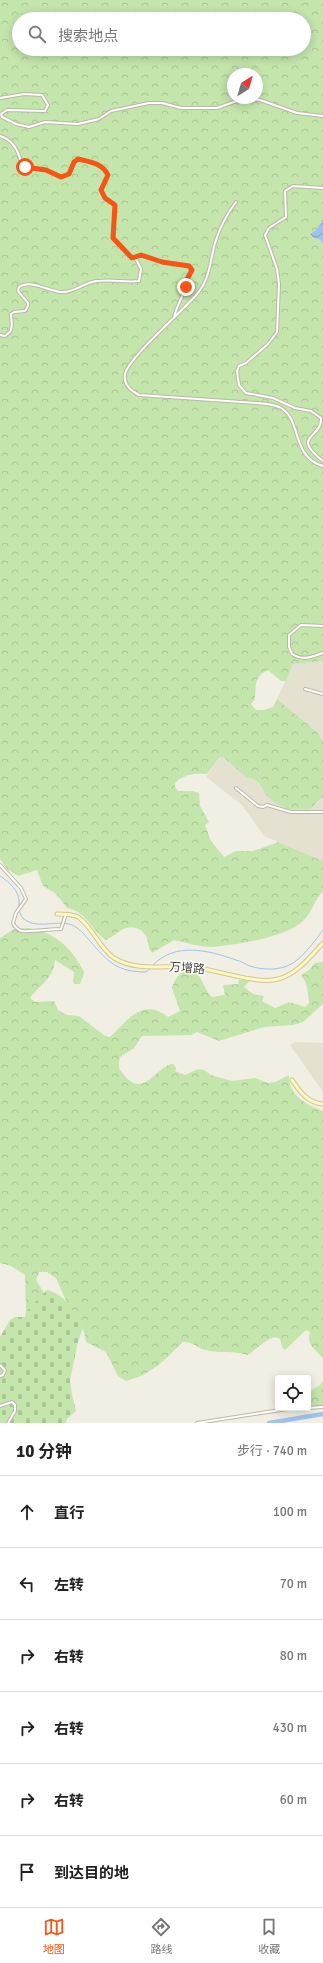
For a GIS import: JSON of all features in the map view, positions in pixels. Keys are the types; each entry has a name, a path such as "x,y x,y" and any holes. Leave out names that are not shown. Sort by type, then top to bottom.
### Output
{"street":[{"path":"0,98 24,94 42,95 48,105 45,111 7,110 1,114 2,117 8,121 29,127 45,122 67,124 85,123 99,119 111,111 149,103 162,103 181,108 217,108 229,104"},
{"path":"263,101 297,113 323,116"},
{"path":"0,136 9,140 18,151 22,165 25,167 46,170 61,177 69,174 74,162 78,159 96,163 105,169 108,175 101,190 105,198 115,205 113,238 123,247 129,256 148,256 162,262 189,266 192,270 176,306 173,319"},
{"path":"323,188 294,186 285,191 286,216 269,228 265,235 277,268 279,284 277,332 268,344 246,363 239,366 237,371 239,385 246,393 273,398 295,408 311,411 321,418 320,426 308,442 310,451 323,461"},
{"path":"236,202 222,222 208,277 198,293 130,365 125,374 126,383 131,390 139,395 272,404 282,408 288,413 303,453 316,464 323,466"},
{"path":"0,335 4,336 9,333 13,327 12,314 14,312 25,310 28,306 28,303 18,291 19,287 22,285 34,285 51,291 68,293 94,281 139,281 141,269 135,257"},
{"path":"323,626 302,625 290,635 288,641 292,654 297,657 304,659 323,653"},
{"path":"305,689 323,694"},
{"path":"236,788 258,806 263,807 267,805 291,812 323,813"},
{"path":"0,865 21,888 26,899 18,911 13,923 15,927 22,931 52,928 61,929 64,925 66,914"},
{"name":"万增路","path":"57,914 77,916 87,926 107,952 114,958 134,967 193,967 259,980 277,980 294,971 323,943"},
{"path":"292,1080 305,1097 323,1104"},
{"path":"0,1365 5,1370 3,1375 0,1376"},
{"path":"0,1406 12,1402 15,1404 15,1411 8,1423"},
{"path":"311,1408 323,1407"},
{"path":"198,1423 275,1411"}],"shaded area":[{"path":"323,661 323,740 317,732 277,699 293,664"},
{"path":"220,757 223,757 246,777 254,779 260,784 270,799 287,809 318,803 323,797 323,861 264,836 242,805 206,777"},
{"path":"295,1042 323,1043 323,1092 290,1045"}],"green space":[{"path":"0,0 323,0 323,661 293,664 286,681 281,681 268,670 263,672 258,678 255,699 251,704 256,710 264,710 273,707 277,699 317,732 323,740 323,797 310,809 287,809 275,803 266,795 260,784 254,779 246,777 223,757 220,757 207,774 185,776 175,783 175,787 178,791 193,791 199,793 200,806 209,822 205,825 211,841 224,857 236,851 253,851 278,842 323,861 323,891 303,921 295,927 274,936 213,947 199,946 174,940 152,953 149,949 146,936 136,928 127,927 106,940 84,917 74,910 67,908 56,894 43,886 37,870 18,876 7,869 0,859"},
{"path":"29,928 39,930 62,943 74,956 84,972 80,984 75,984 73,982 74,972 55,960 54,967 49,977 30,998 35,1002 54,1001 58,1010 67,1015 79,1016 105,1036 110,1037 129,1018 143,1010 150,1009 159,1011 168,1017 180,1011 172,988 175,980 182,972 193,970 197,973 212,997 225,995 223,985 238,984 239,980 251,979 244,987 253,994 264,996 262,1001 275,1008 289,1002 305,1007 309,1003 308,992 305,981 301,975 309,970 315,963 323,962 323,1004 303,1022 293,1025 264,1027 219,1041 197,1032 191,1035 142,1036 134,1048 120,1057 119,1066 125,1076 132,1082 138,1084 144,1083 167,1066 173,1064 176,1068 175,1071 185,1075 198,1069 204,1070 211,1075 232,1081 255,1078 268,1083 275,1082 289,1075 289,1082 295,1094 310,1106 323,1111 323,1358 310,1344 310,1332 306,1330 285,1350 282,1347 280,1339 272,1338 247,1355 211,1351 183,1342 151,1371 126,1381 118,1376 106,1352 86,1342 83,1328 66,1301 56,1278 47,1272 39,1272 36,1280 44,1293 26,1312 25,1275 11,1266 0,1263 0,938 14,929"},
{"path":"47,1290 54,1292 69,1305 83,1328 78,1342 70,1380 76,1411 67,1419 66,1423 0,1423 0,1337 10,1320 15,1317 25,1317 26,1312"},
{"path":"323,1381 323,1406 311,1407 311,1391"}],"water":[{"path":"323,221 323,243 310,234 315,231"}],"waterway":[{"path":"0,876 10,883 16,890 22,917 27,921 39,924 59,923 72,925 82,932 102,955 120,968 136,972 146,972 151,968"},
{"path":"153,965 171,953 192,950 214,953 238,960 257,968 280,968 293,963 299,958 323,930"},
{"path":"269,1423 323,1414"}],"route":[{"path":"25,167 46,170 61,177 69,174 74,162 78,159 96,163 105,169 108,175 101,190 102,195 115,205 113,215 113,238 132,258 141,255 148,256 162,262 189,266 192,270 185,283 186,287"}]}
